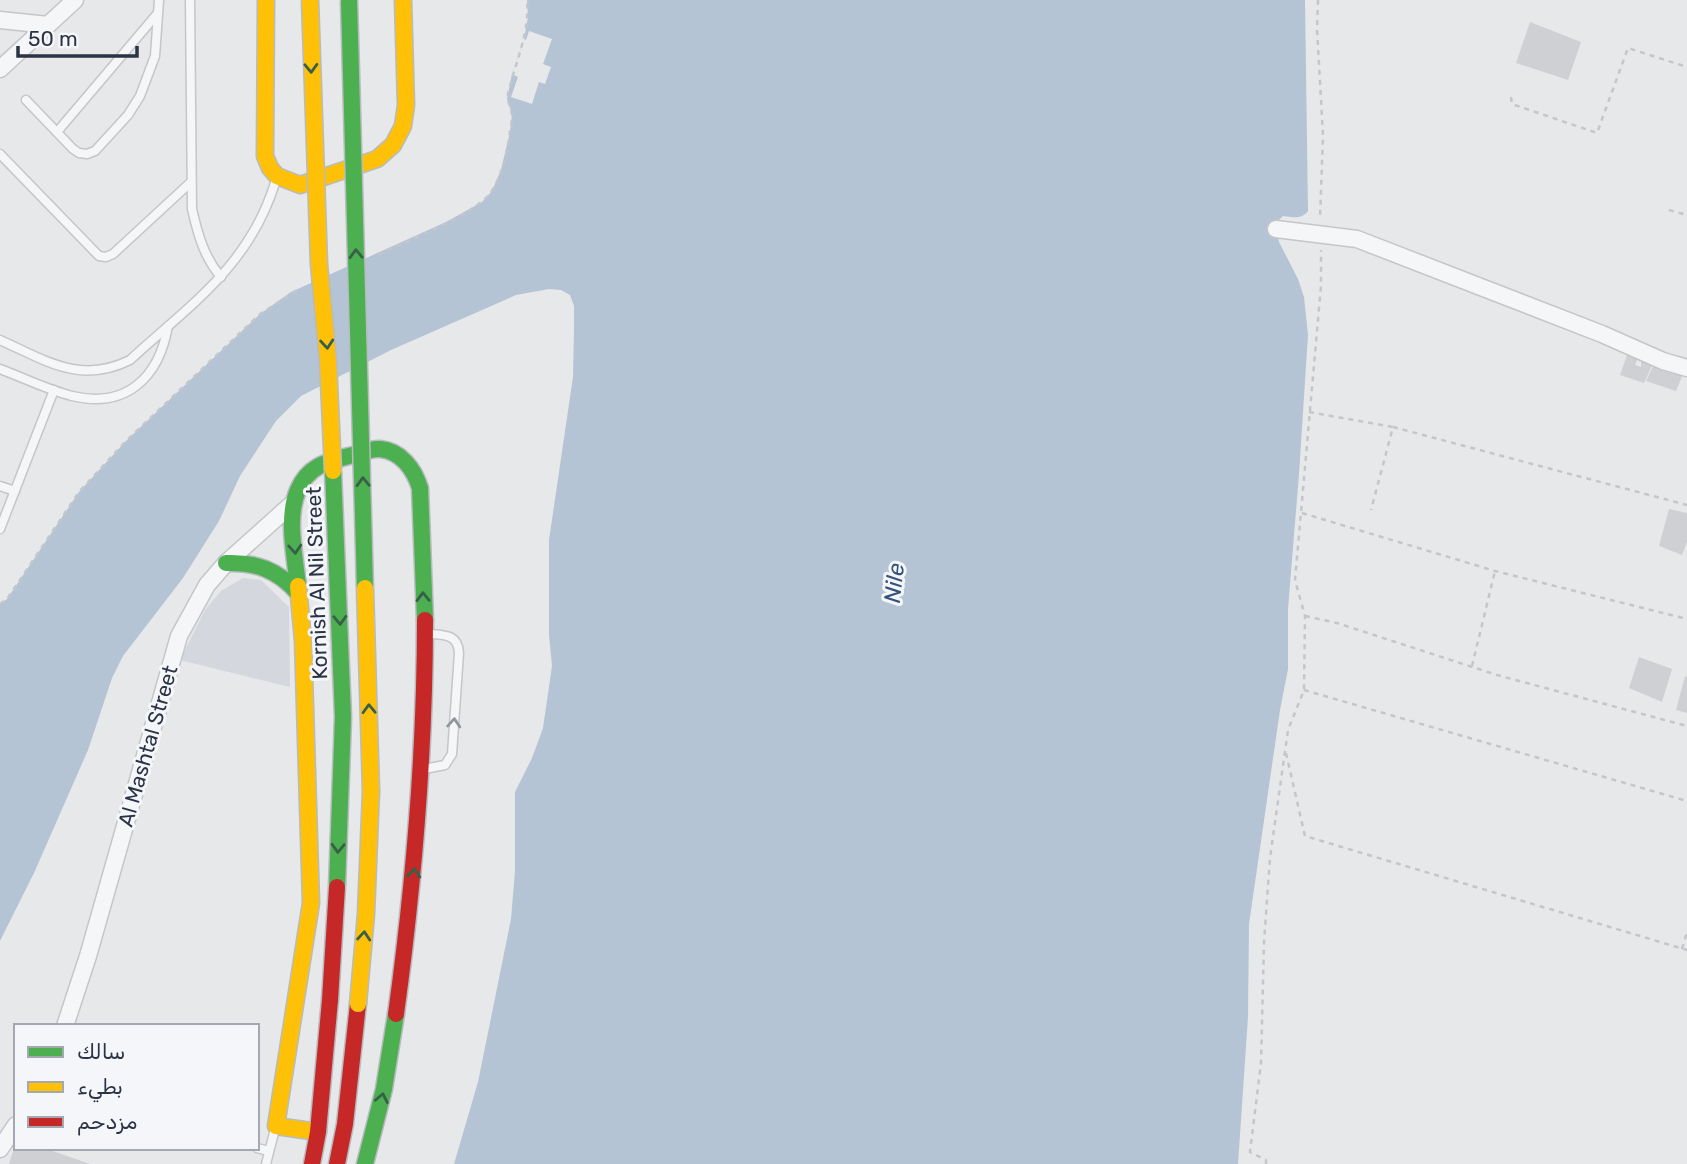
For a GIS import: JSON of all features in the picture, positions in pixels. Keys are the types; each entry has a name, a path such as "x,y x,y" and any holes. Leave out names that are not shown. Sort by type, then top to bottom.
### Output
{"highway":[{"path":"265,0 265,156 276,177 287,183 300,185 377,159 393,145 403,126 406,104 403,0"},
{"name":"Kornish Al Nil Street","path":"310,0 319,264 328,361 343,717 335,943 312,1164"},
{"path":"337,1164 345,1124 358,1004 366,914 371,791 349,0"},
{"path":"317,1132 276,1126 311,903 303,641 293,503 299,487 320,463 379,449 398,455 406,462 413,469 420,488 425,689 414,880 393,1041 377,1125 365,1164"},
{"path":"226,562 259,564 274,570 288,580 298,593"}],"street":[{"path":"2,65 75,0"},
{"path":"0,20 48,24"},
{"path":"1276,229 1357,239 1602,334 1663,361 1687,368"},
{"name":"Al Mashtal Street","path":"66,1024 88,956 178,636 202,593 226,562 293,503"},
{"path":"0,1149 14,1128"}],"lane":[{"path":"26,100 79,153 95,151 128,115 140,96 155,56 159,0"},
{"path":"190,0 192,209 198,237 208,262 221,277"},
{"path":"57,132 157,14"},
{"path":"0,154 99,256 106,257 113,254 191,181"},
{"path":"0,340 34,357 82,372 115,368 130,360 221,277 240,255 256,231 268,205 276,177"},
{"path":"0,369 74,396 115,396 134,389 152,371 164,349 169,325"},
{"path":"0,529 54,390"},
{"path":"0,485 15,491"},
{"path":"421,769 445,765 452,754 459,653 455,639 449,635 424,634"},
{"path":"266,1164 276,1126"},
{"path":"259,1148 270,1151"}],"path":[{"path":"373,256 446,222 482,202 492,191 501,170 510,132 512,114 507,99 524,39 528,17 527,0"},
{"path":"1266,1164 1266,1160 1250,1152 1261,1063 1264,942 1270,858 1288,730 1304,690 1305,616 1295,580 1321,286 1323,135 1318,0"},
{"path":"1511,97 1512,104 1597,133 1629,48 1687,67"},
{"path":"1669,210 1687,215"},
{"path":"0,604 7,599 79,492 126,441 260,314 291,292 303,287"},
{"path":"1309,412 1393,427 1687,505"},
{"path":"1371,510 1393,427"},
{"path":"1301,513 1495,570 1687,619"},
{"path":"1472,667 1495,570"},
{"path":"1305,616 1337,623 1472,667 1687,726"},
{"path":"1304,690 1687,801"},
{"path":"1286,749 1305,836 1687,950"},
{"path":"1682,949 1687,932"}],"shaded area":[{"path":"243,578 261,580 289,607 290,687 180,660 205,610 221,591"}],"water":[{"name":"Nile","path":"527,0 1305,0 1308,211 1300,217 1283,216 1276,229 1279,242 1304,297 1308,335 1288,609 1288,669 1249,924 1248,1017 1238,1164 454,1164 478,1082 511,919 515,871 515,792 543,728 552,666 549,635 549,540 573,377 574,306 570,295 561,290 549,289 516,295 391,350 301,396 276,421 240,476 219,521 183,578 123,656 112,678 88,750 34,873 0,941 0,604 7,599 79,492 126,441 260,314 291,292 446,222 482,202 492,191 501,170 510,132 512,114 507,99 524,39 528,17"}],"pier":[{"path":"529,31 552,39 543,64 551,67 545,84 539,82 532,104 511,97 518,77 512,74"}],"building":[{"path":"1530,22 1581,42 1568,80 1516,63"},
{"path":"1627,355 1638,358 1635,365 1641,367 1641,359 1653,363 1644,383 1620,375"},
{"path":"1654,364 1683,374 1676,391 1646,381"},
{"path":"1669,509 1687,513 1687,542 1682,555 1659,546"},
{"path":"1639,657 1672,669 1662,702 1629,688"},
{"path":"1685,676 1687,677 1687,713 1676,710"},
{"path":"14,1148 50,1150 90,1164 9,1164"}],"traffic: fast":[{"path":"349,0 365,588"},
{"path":"298,586 292,525 294,501 302,482 312,470 325,463 373,449 388,450 406,462 420,488 425,620"},
{"path":"333,471 343,717 337,887"},
{"path":"226,563 247,564 266,569 283,578 298,593"},
{"path":"365,1164 384,1089 396,1014"}],"traffic: slow":[{"path":"266,0 265,156 277,176 300,185 377,159 393,145 403,126 406,105 403,0"},
{"path":"310,0 319,264 328,361 333,471"},
{"path":"298,586 303,641 311,903 276,1126 318,1132"},
{"path":"358,1004 366,914 371,791 365,588"}],"traffic: jam":[{"path":"396,1014 417,817 425,620"},
{"path":"330,1000 337,887"},
{"path":"312,1164 318,1132 330,1000"},
{"path":"337,1164 345,1124 358,1004"}]}
